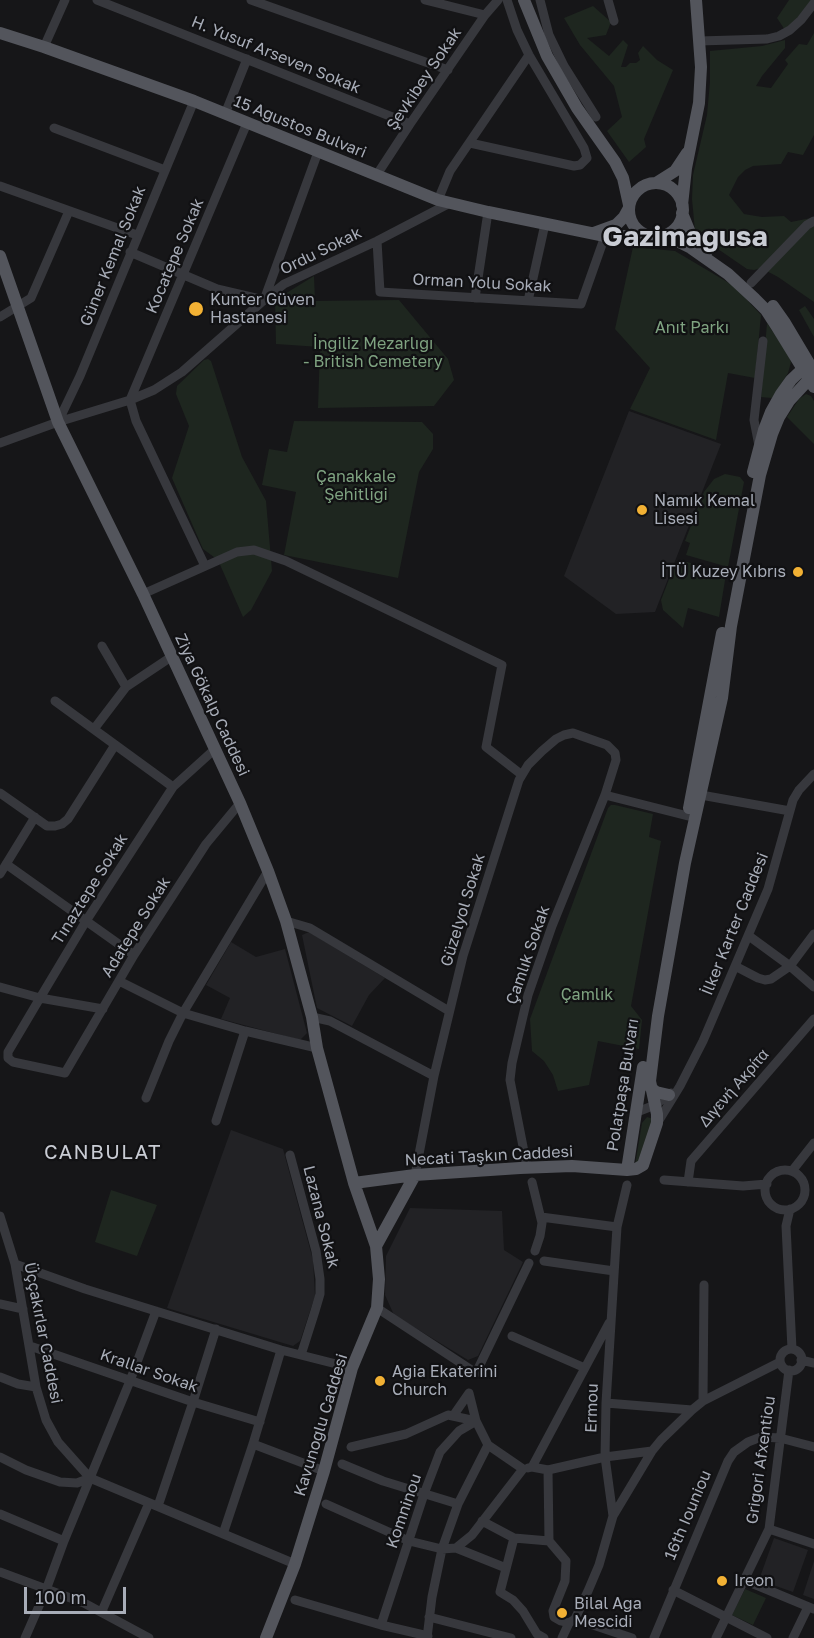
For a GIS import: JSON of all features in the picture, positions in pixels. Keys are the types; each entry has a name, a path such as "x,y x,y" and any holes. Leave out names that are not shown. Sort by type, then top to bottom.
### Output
{"main road":[{"path":"524,0 553,67 577,108 615,162 624,182 630,220 637,230 647,236 658,237 674,230 681,220 690,149 699,103 700,67 695,1"},
{"name":"15 Ağustos Bulvari","path":"0,33 194,101 444,202 599,235 647,236"},
{"path":"599,235 616,225 624,217 635,193 675,171 690,149"},
{"path":"615,162 631,177 651,184 662,184 673,190 680,199 695,241 751,283 771,304 780,316 810,374"},
{"path":"663,236 691,248 746,290 766,310 810,374"},
{"name":"Ziya Gökalp Caddesi","path":"0,256 58,422 143,594 240,803 268,871 286,921 312,1017 317,1048 354,1183"},
{"name":"Polatpaşa Bulvarı","path":"810,374 789,401 772,434 760,474 727,625 688,816 651,1014 627,1170 643,1165 657,1123 650,1081 658,1016 685,863 722,698 727,625 743,520 759,448 771,411 781,394 791,380 810,374"},
{"path":"651,1088 656,1092 669,1095"},
{"name":"Necati Taşkın Caddesi","path":"354,1183 415,1175 526,1167 572,1166 627,1170"},
{"path":"376,1246 415,1175"},
{"name":"Kavunoğlu Caddesi","path":"266,1638 295,1564 324,1471 352,1368 377,1308 379,1279 376,1246 354,1183"}],"street":[{"path":"44,47 64,0"},
{"name":"H. Yusuf Arseven Sokak","path":"97,0 123,5 247,59 410,124"},
{"path":"251,0 448,70"},
{"path":"425,0 485,15"},
{"name":"Şevkibey Sokak","path":"376,176 485,15 498,0"},
{"path":"470,143 573,166 580,165 587,159 585,148 529,55 517,30 507,0"},
{"path":"540,0 549,35 564,66 596,117"},
{"path":"608,0 614,21"},
{"path":"699,42 767,39 779,36 801,20 814,3"},
{"path":"444,202 450,171 529,55"},
{"path":"225,114 247,59"},
{"name":"Güner Kemal Sokak","path":"58,422 80,376 194,101"},
{"name":"Kocatepe Sokak","path":"130,400 248,123"},
{"path":"54,128 165,170"},
{"path":"130,252 217,289 264,300 318,152"},
{"path":"0,186 137,235"},
{"name":"Ordu Sokak","path":"1,441 130,400 154,390 182,372 284,284 378,241 444,202"},
{"path":"0,317 31,298 69,211"},
{"path":"475,298 488,212"},
{"path":"751,283 807,225 814,221"},
{"path":"528,301 544,224"},
{"name":"Orman Yolu Sokak","path":"378,241 380,292 581,304 599,235"},
{"path":"759,448 754,420 763,341"},
{"path":"130,400 141,432 205,566"},
{"path":"143,594 237,552 254,550 286,561 502,665 486,747 522,775"},
{"path":"102,646 126,687"},
{"path":"94,729 126,687 171,657"},
{"path":"55,701 172,787"},
{"name":"Güzelyol Sokak","path":"415,1175 434,1076 463,956 522,775 542,751 564,735 573,734 607,745 615,753 616,760"},
{"path":"0,793 47,826 62,824 68,819 115,745"},
{"name":"Tınaztepe Sokak","path":"65,1073 13,1062 8,1058 8,1052 172,787 215,749"},
{"name":"Çamlık Sokak","path":"526,1167 510,1080 512,1063 528,995 552,926 605,795 616,760"},
{"name":"İlker Karter Caddesi","path":"657,1123 680,1086 703,1041 749,936 768,889 793,800 810,785 814,774"},
{"path":"605,795 688,816"},
{"path":"701,795 790,811"},
{"name":"Adatepe Sokak","path":"65,1073 134,955 206,844 240,803"},
{"path":"0,874 35,818"},
{"path":"6,864 134,955"},
{"path":"146,1098 183,1014 268,871"},
{"path":"286,921 310,928 449,1011"},
{"path":"735,966 765,980 771,979 790,966 814,934"},
{"path":"749,936 814,987"},
{"path":"119,981 183,1014 317,1048"},
{"path":"0,987 40,998 103,1009"},
{"path":"312,1017 330,1021 434,1076"},
{"name":"Διγενή Ακρίτα","path":"688,1182 691,1161 814,1019"},
{"path":"216,1121 245,1031"},
{"name":"İlker Karter Caddesi","path":"637,1112 655,1105 680,1086"},
{"path":"792,1171 814,1143"},
{"name":"Lazana Sokak","path":"290,1155 316,1251 320,1279 318,1302 301,1355"},
{"path":"776,1207 783,1210 790,1209 803,1200 805,1187 798,1174 784,1170 776,1172 767,1184 767,1197 776,1207 786,1226"},
{"path":"664,1180 743,1186 767,1184"},
{"path":"532,1182 542,1223 535,1251"},
{"name":"Ermou","path":"562,1638 598,1565 614,1516 605,1457 606,1403 618,1227 627,1185"},
{"path":"803,1200 814,1201"},
{"path":"790,1209 786,1226 792,1349"},
{"name":"Üççakırlar Caddesi","path":"0,1216 3,1232 15,1264 36,1387 46,1420 58,1442 90,1478"},
{"path":"541,1217 618,1227"},
{"path":"544,1261 614,1271"},
{"path":"377,1308 476,1373 529,1263"},
{"path":"15,1264 85,1289 281,1350 352,1368"},
{"path":"703,1401 704,1285"},
{"path":"0,1304 23,1309"},
{"path":"25,1638 130,1381 156,1311"},
{"path":"456,1548 472,1535 528,1468 610,1321"},
{"path":"102,1611 154,1505 193,1402 216,1329"},
{"path":"512,1336 585,1368"},
{"name":"Krallar Sokak","path":"30,1346 193,1402 260,1422"},
{"path":"792,1349 798,1352 801,1360 797,1368 789,1370 785,1369 780,1362 783,1352 792,1349"},
{"path":"223,1534 281,1350"},
{"path":"801,1360 814,1363"},
{"path":"614,1516 652,1451 692,1410 703,1401 780,1362"},
{"name":"Grigori Afxentiou","path":"716,1638 769,1529 789,1370"},
{"path":"0,1377 18,1384 36,1387"},
{"path":"453,1416 469,1393 476,1421 488,1445 528,1468 548,1470 605,1457 652,1451"},
{"path":"606,1403 692,1410"},
{"path":"351,1447 406,1434 447,1415 476,1421"},
{"name":"Komninou","path":"381,1625 440,1452 459,1431 476,1421"},
{"name":"16th Iouniou","path":"654,1638 728,1461 748,1442 761,1437 780,1438"},
{"path":"780,1438 814,1447"},
{"path":"253,1444 324,1471"},
{"path":"295,1600 428,1637 429,1617 442,1549 458,1504 488,1445"},
{"path":"0,1457 26,1470 60,1482 77,1483 90,1478 295,1564"},
{"path":"342,1464 383,1481 458,1504"},
{"path":"548,1470 549,1541 566,1561 565,1581 553,1611 554,1617 561,1621 572,1621 602,1633 632,1638"},
{"path":"326,1504 409,1541 442,1549 456,1548 506,1568"},
{"path":"0,1514 64,1541"},
{"path":"482,1521 514,1538 549,1541"},
{"path":"769,1529 814,1544"},
{"path":"514,1538 501,1592 513,1600 523,1611 537,1634 544,1638"},
{"path":"0,1572 102,1611 149,1638"},
{"path":"744,1580 811,1608 793,1638"},
{"path":"673,1590 766,1638"},
{"path":"429,1617 511,1638"}],"shaded area":[{"name":"Namık Kemal Lisesi","path":"629,411 721,444 655,612 616,614 564,576"},
{"path":"309,932 385,978 369,995 352,1026 317,1008 302,935"},
{"path":"231,942 256,957 285,949 307,1033 300,1040 221,1019 230,998 206,985"},
{"path":"231,1130 283,1149 313,1260 315,1296 300,1341 293,1346 167,1308"},
{"path":"410,1208 502,1211 504,1250 523,1262 478,1356 468,1360 394,1315 385,1295 386,1256"},
{"path":"774,1538 808,1550 793,1592 759,1580"},
{"path":"814,1561 814,1599 803,1595"}],"green space":[{"path":"789,0 814,0 785,30 777,18"},
{"path":"593,6 611,22 606,35 587,38 609,56 623,40 628,45 621,67 640,60 638,53 643,46 657,60 673,70 644,139 646,147 629,162 607,131 622,117 614,86 580,45 564,18"},
{"path":"814,33 814,135 803,155 788,152 781,164 753,166 745,170 738,177 729,195 744,214 762,217 784,216 791,222 811,218 814,222 814,302 761,268 747,269 699,236 695,231 692,199 693,175 707,115 710,51 762,46 785,40 785,48 756,86 771,88 788,64 785,60 799,44 807,45"},
{"name":"Anıt Parkı","path":"633,247 675,251 734,286 761,315 755,378 728,373 716,440 630,409 650,368 615,329"},
{"name":"İngiliz Mezarlığı - British Cemetery","path":"314,276 315,301 399,300 448,359 454,380 434,406 318,408 320,347 276,344 275,300"},
{"path":"805,306 814,319 814,337 799,310"},
{"path":"767,323 791,362 788,373 772,398 761,397"},
{"path":"204,360 211,361 242,457 266,501 272,571 251,610 243,617 218,560 203,549 172,478 189,426 176,394 177,386"},
{"path":"806,394 814,401 814,444 787,417 799,399"},
{"name":"Çanakkale Şehitliği","path":"294,421 422,422 433,434 433,449 419,472 398,578 284,555 296,492 262,485 269,449 287,452"},
{"path":"725,474 740,477 744,482 728,567 686,555 690,543 685,541 704,492 714,479"},
{"path":"684,561 726,574 719,617 688,608 683,628 663,610 661,600 673,569 680,571"},
{"name":"Çamlık","path":"611,805 653,814 649,837 661,841 631,1006 642,1020 639,1049 598,1041 589,1085 558,1091 553,1075 544,1061 532,1051 530,1019"},
{"path":"647,1117 654,1119 642,1161 635,1165 642,1123"},
{"path":"111,1190 157,1205 137,1256 95,1242"},
{"path":"745,1589 766,1598 753,1625 732,1615"}],"place":[{"name":"Kunter Güven Hastanesi","path":"196,309"},
{"name":"Namık Kemal Lisesi","path":"642,510"},
{"name":"İTÜ Kuzey Kıbrıs","path":"798,572"},
{"name":"Agia Ekaterini Church","path":"380,1381"},
{"name":"Ireon","path":"722,1581"},
{"name":"Bilal Ağa Mescidi","path":"562,1613"}],"district":[{"name":"Gazimağusa","path":"685,237"},
{"name":"CANBULAT","path":"103,1153"}]}
